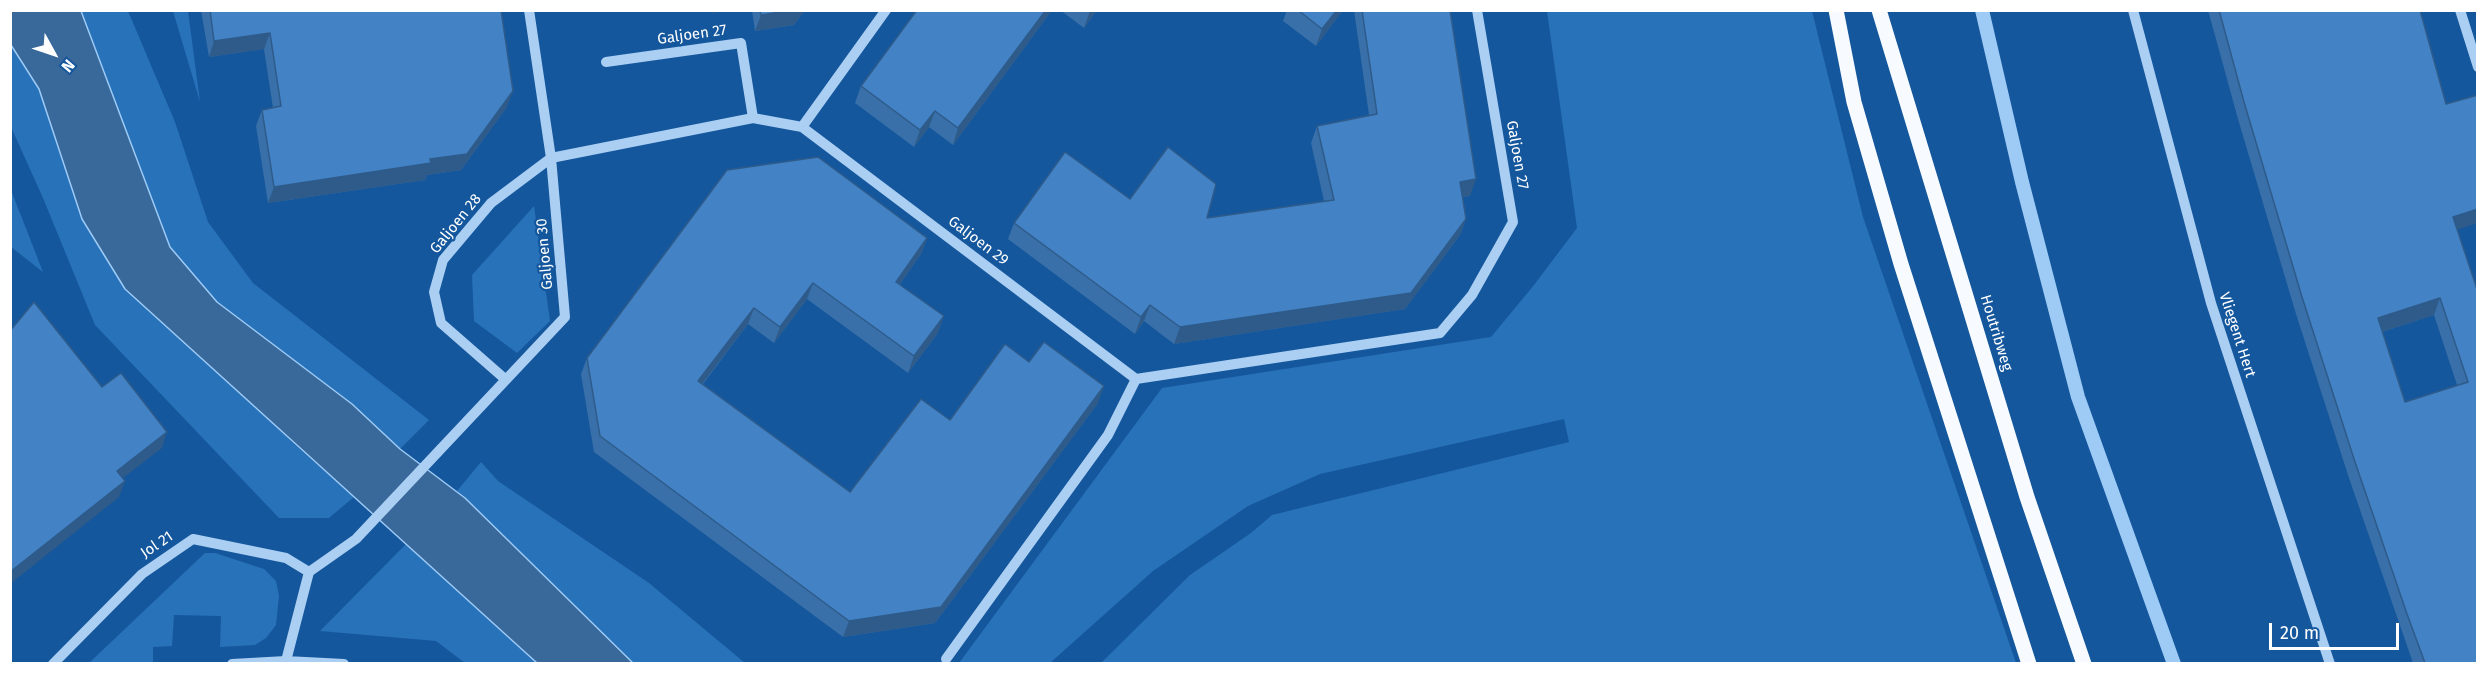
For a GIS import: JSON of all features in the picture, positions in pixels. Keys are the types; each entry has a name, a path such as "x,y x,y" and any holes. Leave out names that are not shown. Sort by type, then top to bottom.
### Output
{"main road":[{"path":"1836,10 1854,102 1901,264 2029,663"},
{"name":"Houtribweg","path":"1880,10 2027,497 2084,663"}],"street":[{"name":"Galjoen 30","path":"309,572 356,539 565,317 551,158 529,10"},
{"path":"551,158 753,118 802,127 886,10"},
{"name":"Galjoen 27","path":"1136,379 1440,333 1472,295 1513,222 1477,10"},
{"name":"Vliegent Hert","path":"2133,10 2211,303 2330,663"},
{"path":"2460,10 2478,67"},
{"name":"Galjoen 27","path":"606,62 741,43 753,118"},
{"name":"Galjoen 29","path":"802,127 1136,379"},
{"name":"Galjoen 28","path":"505,379 441,323 434,292 443,260 491,203 551,158"},
{"path":"946,659 1108,435 1136,379"},
{"name":"Jol 21","path":"53,663 141,574 193,539 286,558 309,572"},
{"path":"286,661 309,572"},
{"path":"232,663 286,661 344,663"}],"shaded area":[{"path":"10,11 81,11 170,247 217,302 352,404 400,449 465,498 633,663 537,663 125,289 82,219 39,89 11,45"},
{"path":"81,11 128,11 175,122 208,222 253,283 429,420 400,449 352,404 217,302 170,247"},
{"path":"173,11 188,11 200,102"},
{"path":"1547,11 1812,11 1863,217 2016,663 1101,663 1190,575 1251,533 1272,515 1569,442 1564,419 1320,474 1248,506 1153,571 1050,663 959,663 1162,388 1491,337 1577,228"},
{"path":"10,45 39,89 82,219 292,442 354,497 329,518 279,518 95,325 11,127"},
{"path":"11,190 43,272 11,247"},
{"path":"534,206 550,321 517,353 474,321 472,275"},
{"path":"481,462 498,481 649,583 745,663 633,663 457,491"},
{"path":"407,543 537,663 465,663 436,641 320,631"},
{"path":"205,553 215,553 264,569 276,581 279,596 276,625 266,638 255,645 220,647 221,616 174,615 172,646 153,647 153,663 89,663"}],"building":[{"path":"210,10 501,10 513,91 467,154 430,159 431,163 274,187 262,110 281,106 270,33 214,41"},
{"path":"760,10 792,10 761,15"},
{"path":"917,10 1046,10 958,128 935,111 920,130 861,86"},
{"path":"1298,10 1337,10 1322,29"},
{"path":"1362,10 1450,10 1476,179 1460,182 1466,219 1411,293 1180,327 1150,305 1141,317 1014,223 1065,152 1130,199 1168,147 1216,184 1207,218 1334,200 1317,126 1377,114"},
{"path":"2219,10 2420,10 2446,104 2478,95 2478,209 2453,217 2478,292 2478,663 2425,663 2355,462 2302,297","holes":["2440,298 2468,382 2405,402 2378,318"]},
{"path":"818,157 927,238 896,282 944,316 914,356 813,283 780,327 754,308 698,381 850,492 921,399 950,420 1005,344 1029,362 1044,342 1104,386 941,607 849,621 600,436 587,358 727,170"},
{"path":"34,302 102,387 121,373 167,432 117,471 125,481 10,572 10,331"}],"waterway":[{"path":"1982,10 2022,182 2078,397 2174,664"}]}
